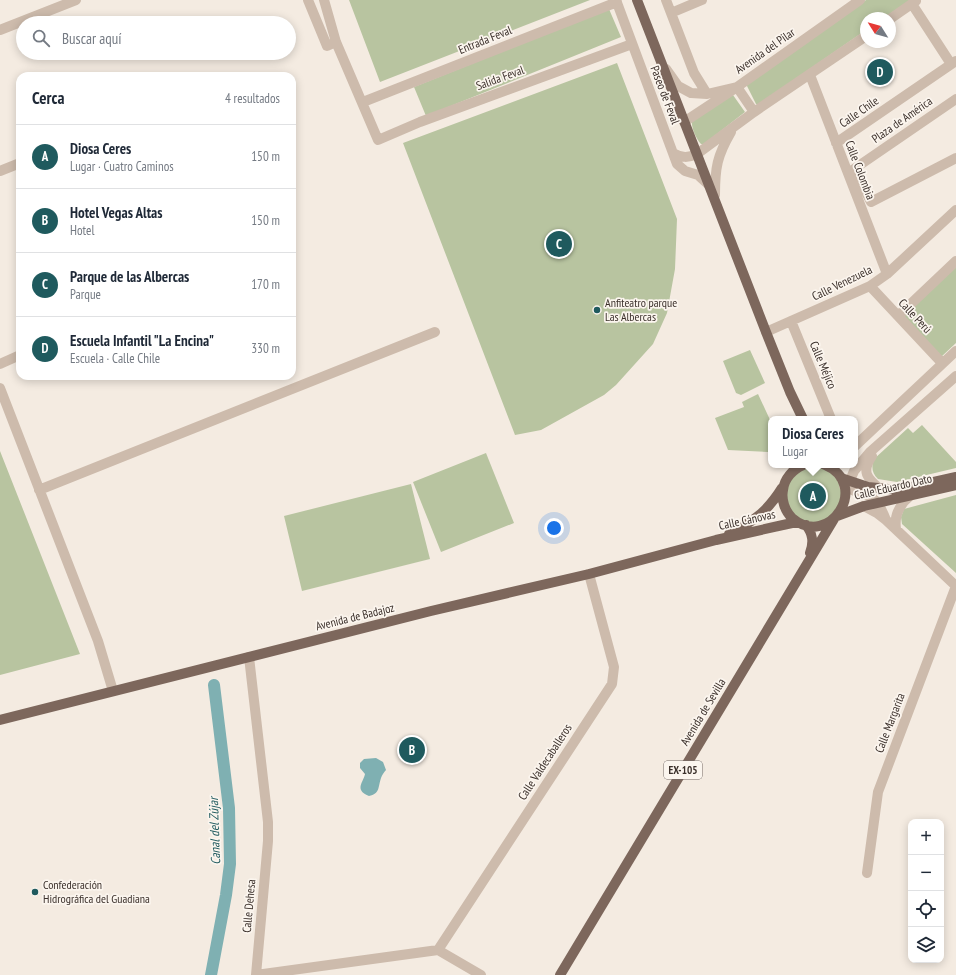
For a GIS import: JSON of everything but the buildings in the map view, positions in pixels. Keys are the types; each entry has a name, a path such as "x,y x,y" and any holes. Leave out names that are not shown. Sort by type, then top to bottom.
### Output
{"main road":[{"path":"637,0 766,332 790,392 802,416"},
{"path":"790,392 794,416"},
{"path":"831,468 836,472 845,485"},
{"name":"Calle Cánovas","path":"716,540 742,527 767,509 783,486 792,469"},
{"name":"Calle Eduardo Dato","path":"845,485 859,485 880,489 898,490 956,477"},
{"name":"Avenida de Sevilla","path":"560,975 844,503 845,485"},
{"name":"Calle Eduardo Dato","path":"802,524 816,526 822,525 864,506 956,485"},
{"path":"783,486 783,504 787,512 802,524"},
{"name":"Calle Cánovas","path":"716,540 792,523 802,524"},
{"name":"Avenida de Sevilla","path":"802,524 811,532 813,547 806,565"},
{"name":"Avenida de Badajoz","path":"0,720 431,611 589,574 716,540"}],"street":[{"path":"35,16 76,0"},
{"path":"308,0 327,46 336,42"},
{"path":"324,0 336,42 362,102"},
{"path":"666,0 694,73 707,94"},
{"path":"671,13 702,0"},
{"name":"Avenida del Pilar","path":"684,122 737,87 860,0"},
{"name":"Paseo de Feval","path":"617,1 677,164 685,171 698,175 709,185"},
{"name":"Entrada Feval","path":"362,102 617,1"},
{"path":"896,15 914,2 954,62"},
{"path":"0,30 16,24"},
{"path":"674,153 681,158 697,154 754,112 860,40"},
{"name":"Salida Feval","path":"362,102 378,140 427,119 632,44"},
{"name":"Calle Chile","path":"836,143 954,62"},
{"path":"662,63 678,86 691,93 707,94 737,87 754,112"},
{"name":"Calle Colombia","path":"810,75 887,274"},
{"name":"Plaza de América","path":"956,99 854,170 871,202 956,158"},
{"path":"715,201 715,174 717,161 722,147 734,128"},
{"path":"0,170 16,164"},
{"name":"Calle Venezuela","path":"766,332 870,286 887,274 956,210"},
{"path":"898,316 956,261"},
{"name":"Calle Perú","path":"870,286 942,364"},
{"name":"Calle Méjico","path":"791,321 830,416"},
{"path":"39,490 435,332"},
{"path":"858,443 956,351"},
{"path":"0,364 16,357"},
{"path":"858,467 863,460 884,440 956,376"},
{"path":"0,388 98,641 113,691"},
{"path":"858,434 868,434"},
{"path":"880,489 870,480 866,474 865,468 884,440"},
{"path":"857,468 845,485 871,496 878,503"},
{"path":"896,529 895,522 898,510 901,504 910,496"},
{"name":"Calle Margarita","path":"878,503 886,520"},
{"name":"Calle Margarita","path":"864,506 877,512 956,586 878,792 867,873"},
{"name":"Calle Valdecaballeros","path":"438,950 612,684 614,667 589,574"},
{"name":"Calle Dehesa","path":"249,657 268,822 268,841 256,975 438,950"},
{"path":"438,950 481,975"}],"green space":[{"path":"349,0 590,0 380,82"},
{"path":"866,0 910,0 893,12 860,12 860,34 759,104 756,104 746,84"},
{"path":"609,9 621,37 426,116 414,87"},
{"path":"617,63 677,219 675,269 667,313 653,344 616,385 604,395 541,430 515,435 403,143"},
{"path":"733,95 745,112 704,144 701,144 694,133 692,120"},
{"path":"956,266 956,343 941,357 903,317"},
{"path":"750,350 765,383 741,395 736,393 723,361"},
{"path":"758,394 768,416 768,452 728,450 715,418 744,407 742,402"},
{"path":"922,425 956,462 956,468 897,482 878,479 873,470 874,459 908,428 913,433"},
{"path":"0,451 80,654 0,675"},
{"path":"486,453 514,523 441,552 413,482"},
{"path":"800,468 829,468 841,478 841,510 816,526 792,517 783,486"},
{"path":"411,484 430,559 302,591 284,516"},
{"path":"956,495 956,573 902,524 901,517 904,509"}],"water":[{"path":"376,758 383,762 386,770 381,777 377,792 369,796 364,794 361,789 361,783 365,774 360,768 360,763 364,759"}],"waterway":[{"name":"Canal del Zújar","path":"211,975 226,895 230,864 229,808 214,685"}],"place":[{"name":"Escuela Infantil \"La Encina\"","path":"880,72"},
{"name":"Parque de las Albercas","path":"559,244"},
{"name":"Anfiteatro parque Las Albercas","path":"597,310"},
{"name":"Diosa Ceres","path":"813,496"},
{"name":"Hotel Vegas Altas","path":"412,750"},
{"name":"Confederación Hidrográfica del Guadiana","path":"35,892"}]}
